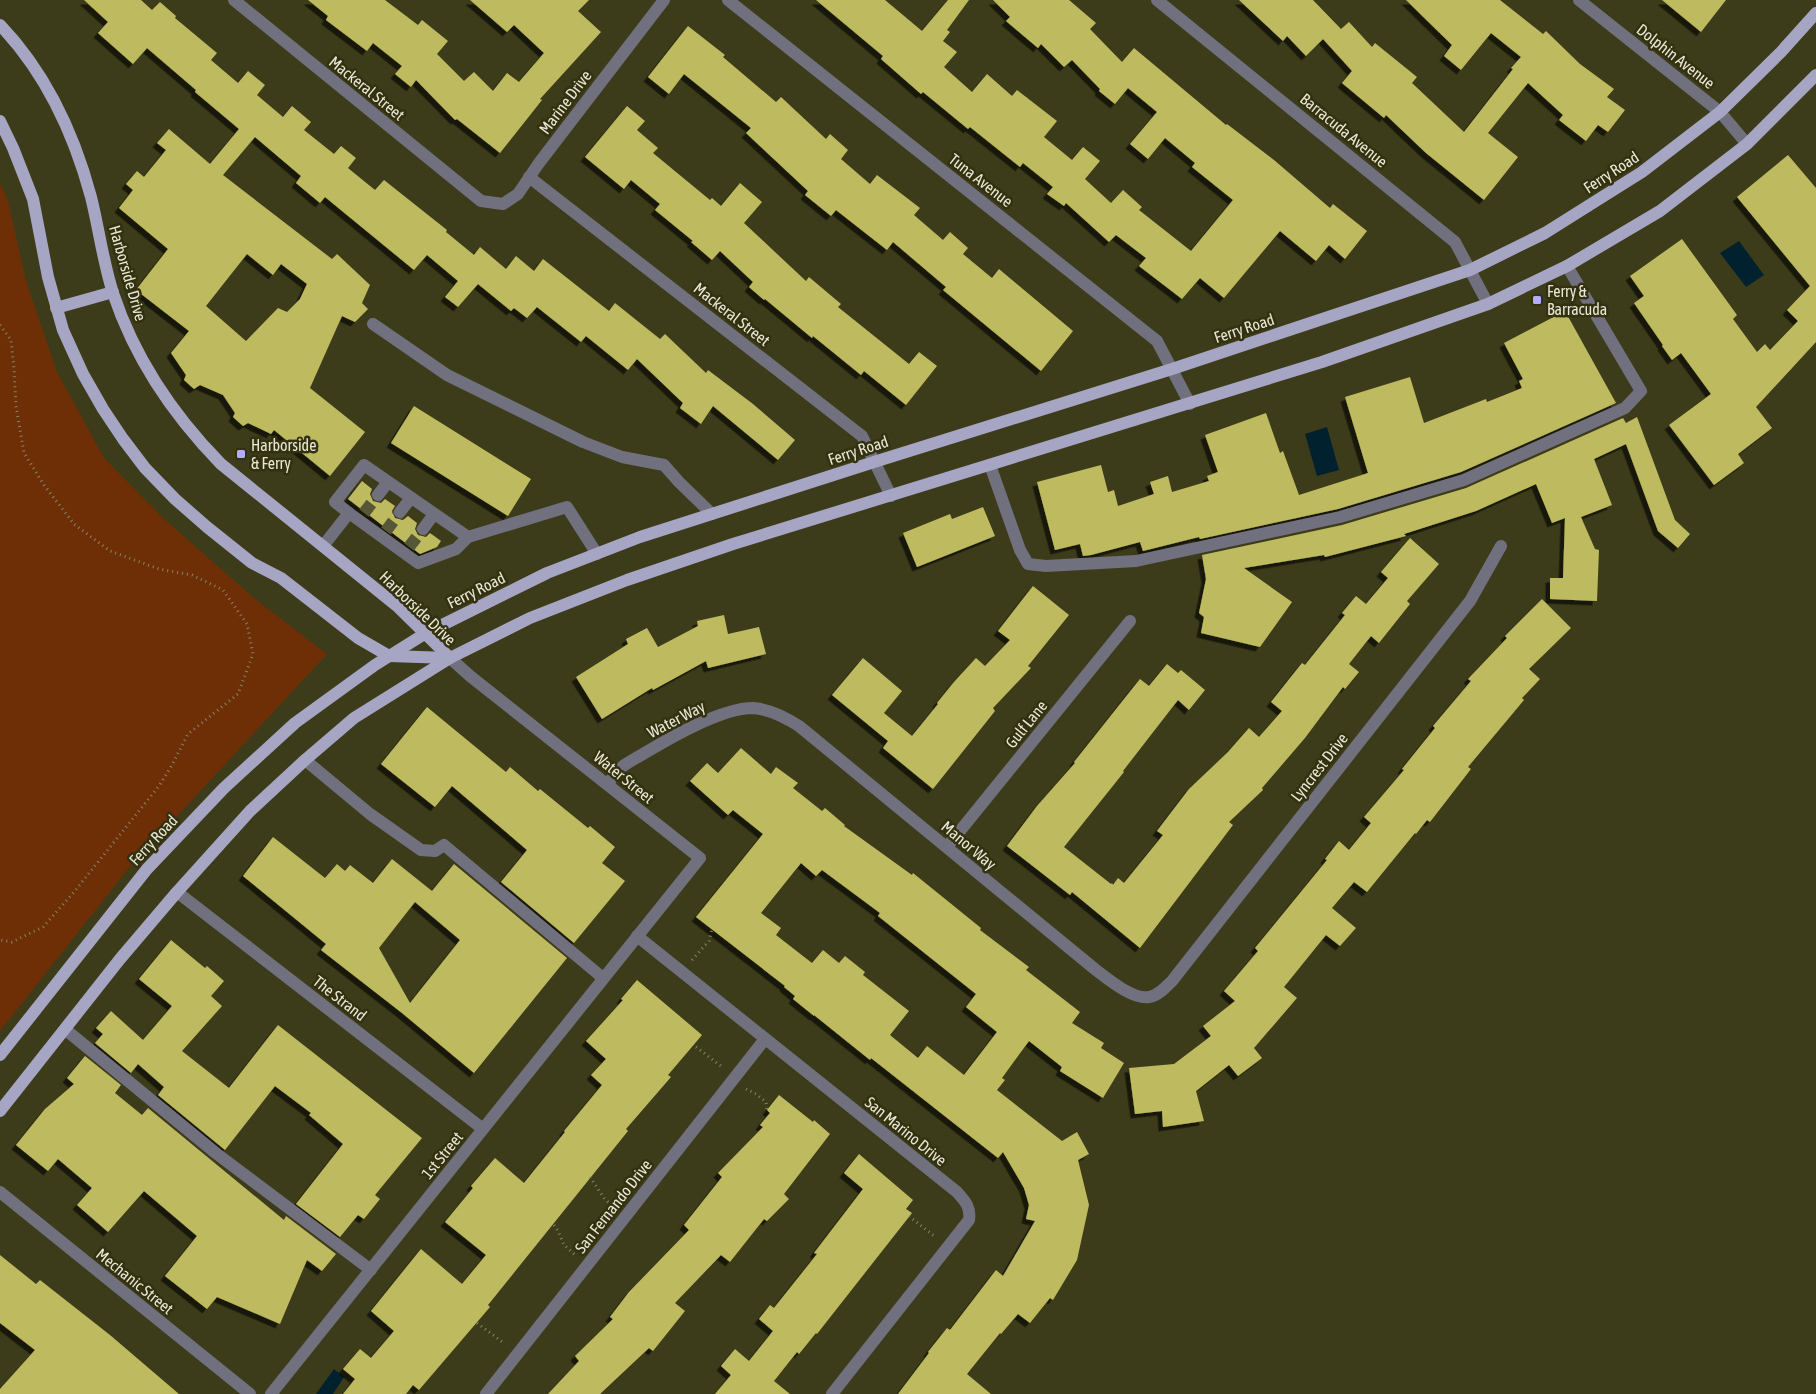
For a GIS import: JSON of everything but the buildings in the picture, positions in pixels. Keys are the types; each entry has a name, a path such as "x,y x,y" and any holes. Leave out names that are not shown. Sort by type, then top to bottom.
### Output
{"main road":[{"name":"Ferry Road","path":"0,1055 147,869 224,788 294,724 375,665 426,633 547,573 640,538 874,462 1172,369 1470,270 1553,228 1642,172 1720,112 1781,52 1816,13"},
{"name":"Harborside Drive","path":"0,25 19,45 42,78 69,132 82,166 113,292 127,331 146,368 166,400 185,425 221,464 397,606 450,658"},
{"path":"0,1111 66,1030 120,959 250,810 354,718 450,658 530,618 627,580 733,544 1322,362 1488,304 1567,266 1660,211 1747,144 1816,75"},
{"name":"Harborside Drive","path":"0,121 14,148 33,199 56,308 82,374 102,409 145,468 175,499 252,562 281,578 350,633 389,656 450,658"},
{"path":"56,308 113,292"}],"street":[{"name":"Mackeral Street","path":"234,0 481,201"},
{"name":"Tuna Avenue","path":"728,0 1157,341 1190,404"},
{"name":"Barracuda Avenue","path":"1158,0 1455,242 1488,304"},
{"name":"Dolphin Avenue","path":"1579,0 1720,112 1747,144"},
{"name":"Marine Drive","path":"481,201 503,204 518,194 657,3"},
{"name":"Mackeral Street","path":"529,177 862,436 891,496"},
{"path":"990,465 1020,550 1028,564 1046,566 1136,561 1226,540 1340,517 1464,480 1625,408 1641,391 1567,266"},
{"path":"373,324 447,375 574,438 622,457 664,465 712,514"},
{"path":"468,537 364,465 335,502 407,550 418,563 456,549 468,537 567,507 597,554"},
{"path":"378,495 388,482"},
{"path":"400,512 411,498"},
{"path":"423,529 434,514"},
{"path":"323,546 357,516"},
{"name":"Lyncrest Drive","path":"1150,997 1162,991 1172,981 1470,601 1501,546"},
{"name":"Gulf Lane","path":"947,847 1130,621"},
{"name":"Water Street","path":"450,658 470,676 700,858 637,936"},
{"name":"Water Way","path":"608,784 622,767 661,743 721,714 753,708 770,711"},
{"name":"Manor Way","path":"770,711 786,717 799,726 1096,970 1138,997 1150,997"},
{"path":"305,760 370,814 421,850 435,851 444,845 603,978"},
{"name":"The Strand","path":"177,892 483,1129"},
{"name":"1st Street","path":"272,1394 637,936"},
{"name":"San Marino Drive","path":"637,936 945,1183 966,1202 970,1212 969,1220 832,1394"},
{"path":"66,1030 216,1154 371,1270"},
{"name":"San Fernando Drive","path":"486,1394 765,1039"},
{"name":"Mechanic Street","path":"0,1192 250,1394"}],"path":[{"path":"0,325 11,340 16,406 24,453 44,485 74,524 110,551 159,569 192,575 223,590 247,624 253,654 238,694 188,734 159,786 74,892 43,927 12,942 0,940"},
{"path":"682,972 709,942 712,929"},
{"path":"696,1047 734,1079 766,1102 767,1110"},
{"path":"590,1177 604,1198 624,1218"},
{"path":"909,1216 946,1248"},
{"path":"554,1225 564,1245 586,1266"},
{"path":"477,1323 517,1354"}],"shaded area":[{"path":"0,183 8,201 26,281 57,372 104,458 164,519 255,599 327,654 128,869 0,1031"}],"water":[{"path":"1739,241 1764,275 1746,287 1720,253"},
{"path":"1327,427 1339,470 1317,476 1305,434"},
{"path":"334,1369 344,1377 333,1394 316,1394"}],"tunnel":[{"path":"364,513 378,495"},
{"path":"386,531 400,512"},
{"path":"409,547 423,529"}],"place":[{"name":"Ferry & Barracuda","path":"1537,300"},
{"name":"Harborside & Ferry","path":"241,454"}]}
